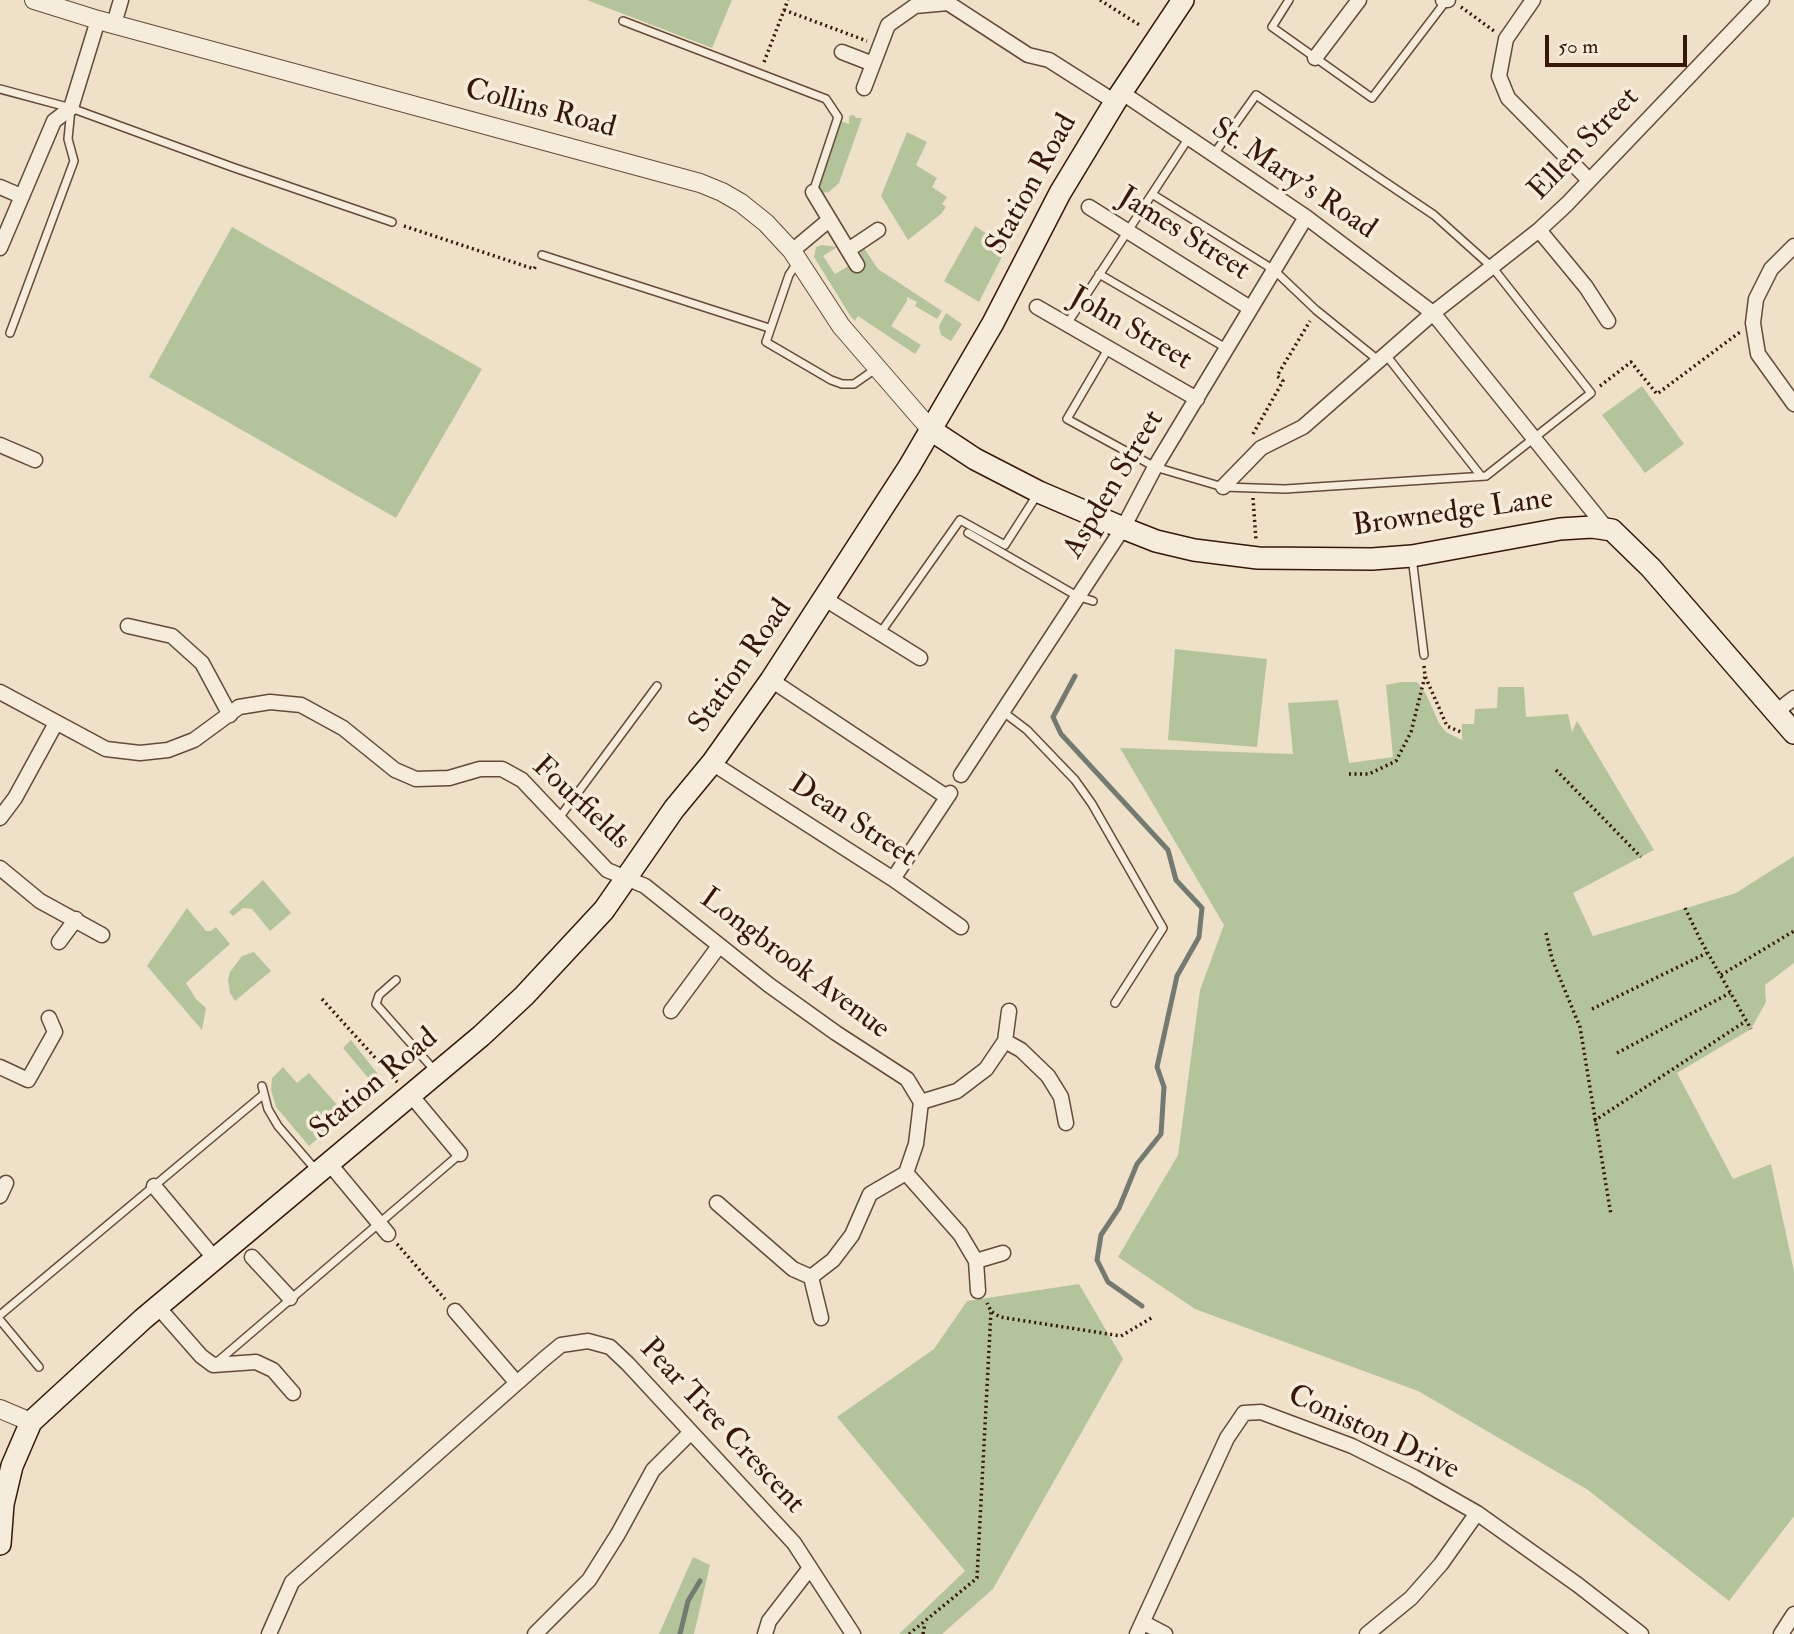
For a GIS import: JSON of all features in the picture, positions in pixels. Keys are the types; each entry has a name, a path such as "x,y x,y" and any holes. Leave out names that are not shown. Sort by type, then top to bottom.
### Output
{"main road":[{"name":"Station Road","path":"31,1422 158,1307 524,996 604,910 674,809 712,763 771,680 825,599 931,430 993,323 1060,193 1118,97 1183,0"},
{"name":"Brownedge Lane","path":"931,430 975,459 1039,492 1156,541 1194,550 1258,558 1358,559 1412,556 1560,529 1607,529"},
{"path":"1607,529 1619,534 1639,554 1794,733"},
{"path":"0,1544 4,1504 12,1466 31,1422"}],"street":[{"name":"Collins Road","path":"34,0 106,22 700,183 722,192 766,223 796,256 841,326 931,430"},
{"path":"0,248 54,121 71,108 106,22 121,0"},
{"path":"1315,58 1359,0"},
{"path":"1534,0 1506,39 1499,76 1508,98 1589,180"},
{"name":"Ellen Street","path":"1433,313 1539,230 1762,0"},
{"name":"St. Mary's Road","path":"878,45 888,24 915,6 948,3 1028,55 1049,61 1118,97 1188,139 1306,217 1433,313 1607,529"},
{"path":"864,88 878,45"},
{"path":"842,51 873,64"},
{"path":"0,187 21,196"},
{"path":"813,192 857,265"},
{"name":"James Street","path":"1089,207 1250,308"},
{"name":"Aspden Street","path":"961,775 1123,528 1155,467 1306,217"},
{"path":"796,256 829,220"},
{"path":"848,250 878,230"},
{"path":"1539,230 1586,287 1608,321"},
{"path":"1794,246 1771,270 1756,299 1753,323 1758,354 1794,404"},
{"name":"John Street","path":"1037,307 1197,399"},
{"path":"1223,487 1261,448 1303,426 1433,313"},
{"path":"0,445 35,460"},
{"path":"825,599 919,658"},
{"path":"128,626 172,636 202,663 230,715"},
{"path":"771,680 948,795 893,879"},
{"name":"Fourfields","path":"0,692 106,749 140,753 168,750 194,740 239,707 270,702 301,705 343,728 395,771 416,779 449,778 480,769 502,769 522,780 607,870 627,879"},
{"path":"1777,712 1794,698"},
{"path":"0,818 15,798 56,723"},
{"name":"Dean Street","path":"712,763 893,879 961,927"},
{"path":"0,868 40,901 102,935"},
{"name":"Longbrook Avenue","path":"627,879 645,886 719,946 836,1033 906,1079 921,1102"},
{"path":"59,942 76,919"},
{"path":"671,1011 719,946"},
{"path":"811,1277 833,1259 852,1235 870,1194 906,1173 916,1144 921,1102 957,1091 986,1069 1005,1041 1009,1011"},
{"path":"0,1067 29,1080 55,1032 49,1018"},
{"path":"1005,1041 1021,1050 1048,1076 1061,1097 1066,1123"},
{"path":"410,1094 460,1154"},
{"path":"324,1167 383,1229"},
{"path":"906,1173 960,1234 976,1261 978,1291"},
{"path":"154,1186 215,1259"},
{"path":"718,1203 793,1269 811,1277"},
{"path":"976,1261 1003,1253"},
{"path":"252,1256 290,1298"},
{"path":"811,1277 821,1318"},
{"path":"158,1307 201,1356 213,1365 256,1362 273,1370 293,1393"},
{"path":"455,1311 516,1382"},
{"name":"Pear Tree Crescent","path":"269,1634 292,1582 561,1345 588,1341 610,1347 794,1543 853,1634"},
{"path":"0,1409 31,1422"},
{"name":"Coniston Drive","path":"1141,1628 1227,1438 1244,1413 1261,1412 1352,1447 1414,1477 1477,1513 1641,1634"},
{"path":"535,1634 589,1580 653,1470 691,1432"},
{"path":"1367,1634 1411,1598 1441,1564 1477,1513"},
{"path":"765,1634 769,1621 810,1568"},
{"path":"1781,1634 1794,1614"},
{"path":"1141,1628 1165,1634"}],"lane":[{"path":"1290,0 1272,27 1372,98 1447,0"},
{"path":"623,22 826,99 838,117 813,192"},
{"path":"0,89 71,108 392,222"},
{"path":"1108,349 1067,419 1155,467 1223,487 1252,489 1486,476 1591,393 1493,268 1434,215 1256,95 1213,156"},
{"path":"10,333 74,161 68,139 71,108"},
{"path":"1067,324 1188,139"},
{"path":"1152,194 1274,270 1316,310 1382,358 1481,476"},
{"path":"542,255 769,328"},
{"path":"796,256 766,342 831,380 854,384 878,368"},
{"path":"1099,274 1227,348"},
{"path":"880,632 960,520 1005,545 1039,492"},
{"path":"968,533 1077,596 1093,601"},
{"path":"1412,556 1424,655"},
{"path":"559,818 657,686"},
{"path":"1002,711 1027,730 1075,780 1092,804 1163,928 1115,1003"},
{"path":"396,979 379,995 376,1004 436,1072"},
{"path":"38,1367 0,1317 263,1090 268,1109 278,1126 324,1167"},
{"path":"213,1365 290,1298 383,1229 460,1154"}],"path":[{"path":"759,74 788,0"},
{"path":"1100,0 1157,37"},
{"path":"1447,0 1506,39"},
{"path":"784,10 878,45"},
{"path":"392,222 534,269 542,255"},
{"path":"1250,440 1283,381 1277,376 1316,310"},
{"path":"1591,393 1631,362 1657,394 1753,323"},
{"path":"1252,489 1258,558"},
{"path":"1349,774 1369,774 1396,761 1411,732 1425,676 1424,655"},
{"path":"1425,676 1447,726 1463,733"},
{"path":"1556,770 1641,857"},
{"path":"1685,908 1707,953 1751,1028"},
{"path":"1720,975 1794,931"},
{"path":"1546,933 1552,959 1580,1027 1611,1215"},
{"path":"1592,1009 1707,953"},
{"path":"1617,1053 1730,993"},
{"path":"322,999 393,1079 410,1094"},
{"path":"1594,1121 1746,1021"},
{"path":"383,1229 455,1311"},
{"path":"909,1634 977,1577 991,1311 984,1294 978,1291"},
{"path":"991,1311 1000,1317 1122,1336 1153,1317"},
{"path":"923,1634 925,1621"}],"green space":[{"path":"587,0 732,0 712,48"},
{"path":"854,115 856,118 862,118 839,183 829,192 822,193 819,187 841,121 849,124 849,116"},
{"path":"907,132 927,142 916,165 937,178 932,187 947,197 942,204 946,207 941,214 908,240 881,196"},
{"path":"975,226 1007,247 979,302 944,281"},
{"path":"232,227 482,369 396,518 149,377"},
{"path":"816,247 837,247 823,256 835,274 850,265 854,272 866,264 860,252 864,248 878,269 942,311 937,319 915,306 917,302 907,297 891,326 921,345 915,354 858,316 855,321 851,317 814,257"},
{"path":"946,313 962,324 951,341 941,335 939,326"},
{"path":"1642,386 1684,444 1645,473 1602,415"},
{"path":"1175,649 1267,659 1257,747 1168,740"},
{"path":"1417,682 1426,694 1439,723 1446,732 1462,740 1462,724 1474,724 1475,709 1497,708 1498,687 1524,687 1526,717 1568,714 1572,732 1577,721 1654,850 1573,893 1593,936 1736,893 1794,856 1794,963 1765,985 1766,1002 1751,1029 1677,1073 1733,1179 1771,1164 1794,1271 1794,1516 1729,1601 1588,1490 1418,1391 1195,1309 1118,1257 1178,1155 1200,990 1224,925 1120,748 1293,754 1288,703 1338,700 1349,763 1393,757 1386,685"},
{"path":"263,880 291,913 270,931 252,909 243,908 233,916 229,912"},
{"path":"187,908 206,931 216,927 230,944 186,983 196,999 206,1008 202,1030 147,966"},
{"path":"254,952 271,971 235,1001 230,993 230,972 242,956"},
{"path":"351,1040 385,1083 309,1146 276,1107 271,1090 272,1078 283,1067 297,1083 309,1073 339,1107 370,1080 343,1048"},
{"path":"1079,1284 1123,1359 993,1589 942,1634 899,1634 965,1571 837,1417 934,1349 967,1301"},
{"path":"693,1557 710,1565 694,1634 659,1634"}],"waterway":[{"path":"1075,676 1053,717 1061,734 1168,850 1176,880 1202,908 1199,937 1177,976 1157,1067 1164,1087 1161,1134 1137,1164 1119,1208 1101,1235 1097,1260 1108,1282 1142,1306"},
{"path":"680,1634 688,1601 700,1581"}]}
